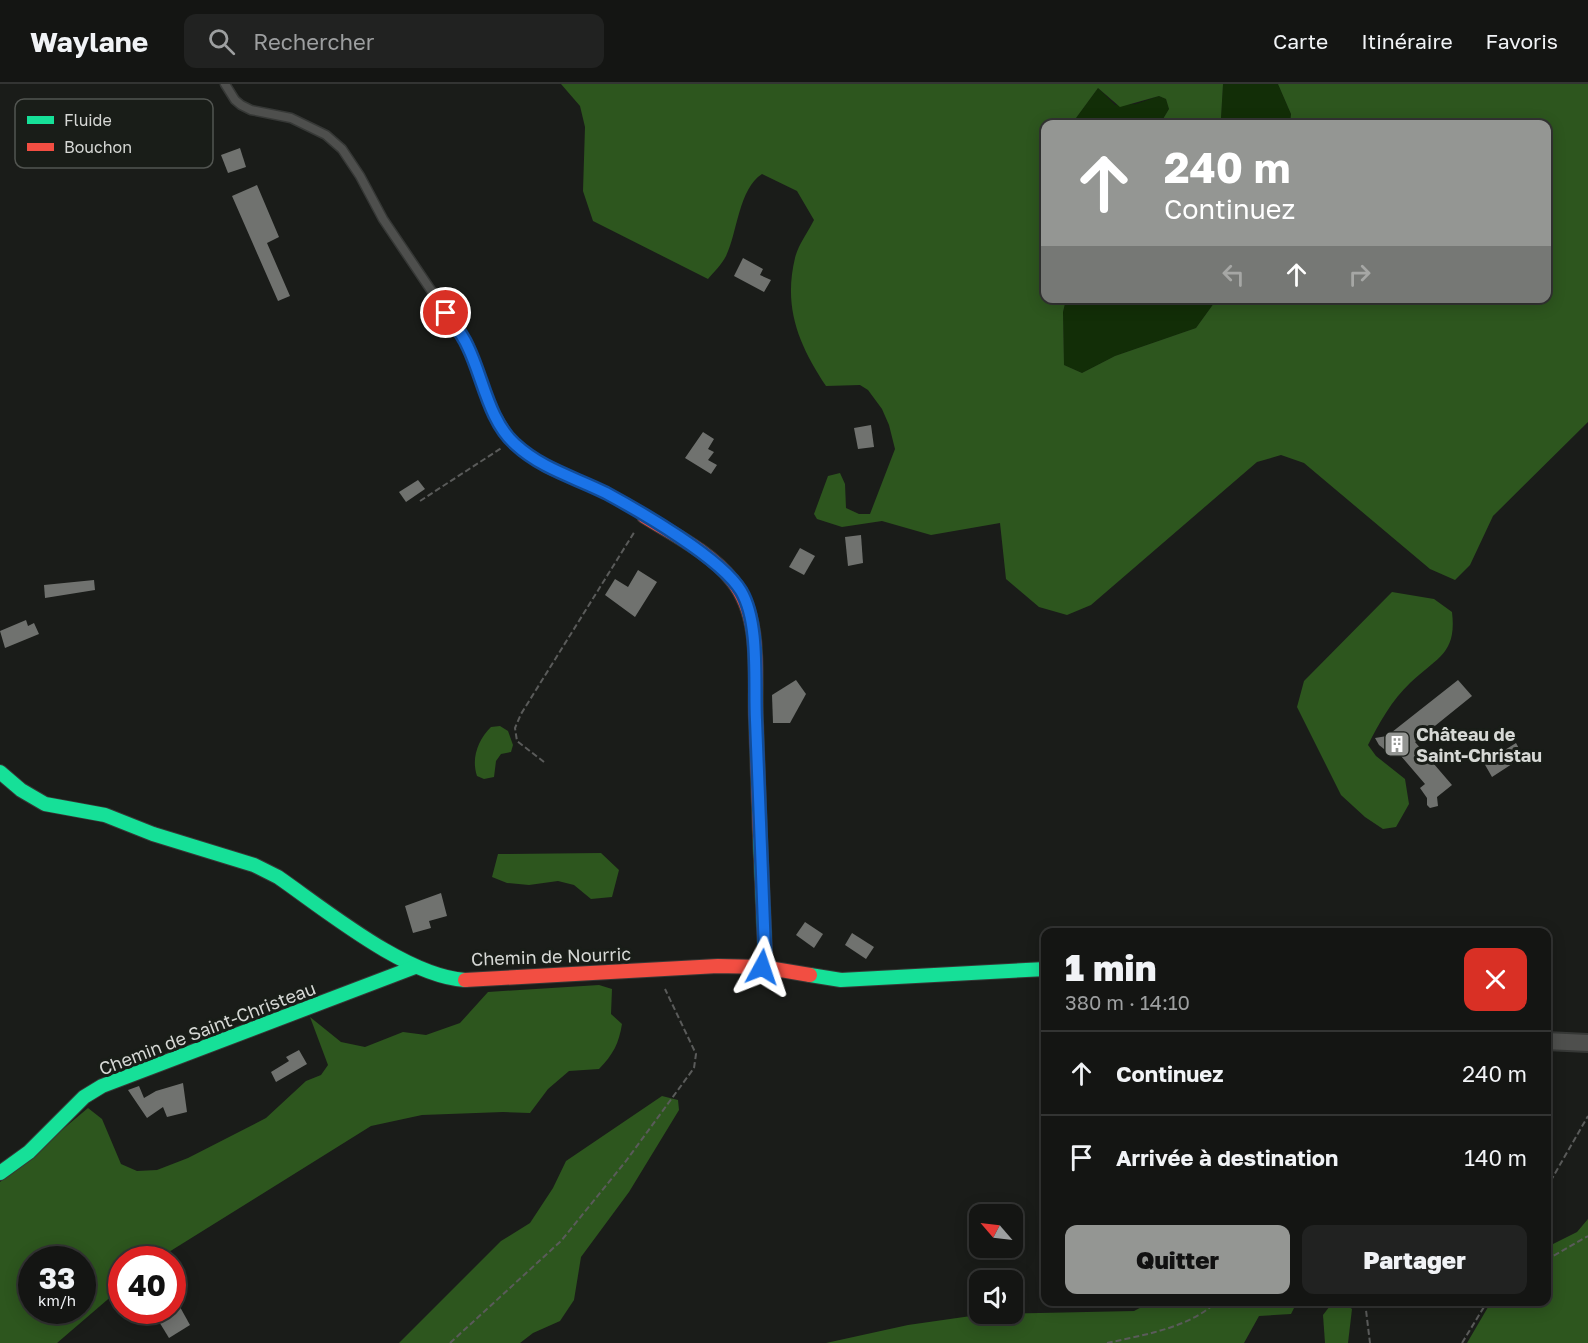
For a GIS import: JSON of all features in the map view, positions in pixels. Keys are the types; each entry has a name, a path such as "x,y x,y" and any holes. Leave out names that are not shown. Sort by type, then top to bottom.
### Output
{"street":[{"path":"644,516 724,571 740,590 747,605 752,631 765,951 762,967"},
{"name":"Chemin de Nourric","path":"0,772 21,790 45,804 105,816 153,834 254,865 278,876 348,925 416,967 451,979 481,981 718,966 762,967 841,980 1041,969"},
{"name":"Chemin de Saint-Christeau","path":"0,1173 29,1152 84,1097 102,1086 185,1057 416,967"},
{"path":"1551,1041 1588,1043"}],"lane":[{"path":"225,84 241,105 251,110 291,118 326,135 342,149 360,176 383,219 468,345 492,408 512,442 546,468 605,493 644,516"}],"path":[{"path":"420,501 492,452 512,442"},
{"path":"544,762 514,737 521,714 644,516"},
{"path":"450,1343 561,1241 626,1161 694,1068 696,1054 656,971"},
{"path":"1551,1180 1588,1116"},
{"path":"1551,1257 1588,1236"},
{"path":"1107,1343 1162,1330 1208,1310 1212,1306"},
{"path":"1365,1306 1370,1343"},
{"path":"1462,1343 1485,1306"}],"green space":[{"path":"561,84 1223,84 1220,120 1162,120 1169,109 1166,99 1159,96 1120,107 1098,88 1076,120 1041,120 1041,303 1065,303 1063,312 1064,365 1082,373 1115,356 1196,328 1214,303 1551,303 1551,120 1290,120 1291,114 1278,84 1588,84 1588,422 1493,516 1470,565 1455,580 1430,569 1304,463 1281,455 1257,462 1091,605 1067,615 1039,607 1006,579 1000,523 931,535 882,521 842,527 817,519 814,514 828,476 840,473 845,484 846,508 859,514 870,514 895,449 882,409 868,390 860,385 826,386 801,341 792,310 792,276 796,253 814,220 797,191 762,174 754,181 743,200 726,256 708,279 593,221 583,191 585,127 580,106"},
{"path":"1223,84 1278,84 1291,114 1290,120 1219,120"},
{"path":"1098,88 1115,105 1136,104 1159,96 1166,99 1169,109 1162,120 1076,120"},
{"path":"1065,303 1214,303 1196,328 1115,356 1082,373 1064,365 1063,312"},
{"path":"1392,592 1434,599 1452,612 1453,626 1448,646 1443,654 1397,697 1381,720 1368,745 1376,756 1405,779 1409,804 1396,827 1383,829 1365,817 1341,795 1297,707 1304,681"},
{"path":"500,726 508,731 513,745 511,752 501,754 496,761 494,777 484,779 477,776 475,756 482,738 491,727"},
{"path":"601,853 619,870 612,897 591,899 574,885 558,881 529,885 507,883 492,877 498,854"},
{"path":"599,985 612,989 611,1014 622,1024 612,1054 599,1069 569,1071 548,1089 530,1113 422,1115 371,1126 178,1246 108,1246 108,1299 96,1309 96,1246 18,1246 18,1324 79,1324 57,1343 0,1343 0,1182 88,1108 102,1119 121,1164 137,1171 157,1170 188,1158 266,1118 306,1081 321,1075 328,1065 310,1017 341,1042 365,1047 403,1032 426,1035 460,1023 488,992"},
{"path":"662,1096 678,1100 679,1110 629,1192 581,1257 574,1300 560,1321 533,1333 520,1343 399,1343 501,1241 530,1223 553,1188 566,1161"},
{"path":"1588,1219 1588,1343 1467,1343 1489,1306 1551,1306 1551,1245 1577,1232"},
{"path":"1143,1306 1295,1306 1291,1314 1259,1316 1244,1343 826,1343 908,1325 969,1316 969,1324 1023,1324 1023,1313 1134,1311"},
{"path":"1330,1306 1348,1306 1352,1309 1348,1343 1325,1343 1323,1315"}],"building":[{"path":"240,148 246,167 228,173 221,155"},
{"path":"257,185 279,237 267,243 290,296 278,301 232,196"},
{"path":"743,258 763,269 760,275 771,280 764,292 734,276"},
{"path":"871,425 874,447 858,449 854,428"},
{"path":"703,432 714,439 708,449 714,452 708,460 717,465 711,474 685,458"},
{"path":"418,480 425,489 406,502 399,492"},
{"path":"861,535 863,563 848,566 845,537"},
{"path":"800,548 815,556 804,575 789,567"},
{"path":"638,570 657,582 635,617 605,595 615,579 628,587"},
{"path":"94,580 95,590 45,598 44,585"},
{"path":"26,620 28,626 34,623 39,634 5,648 0,631"},
{"path":"796,680 806,694 790,723 773,723 772,695"},
{"name":"Château de Saint-Christau","path":"1458,680 1472,696 1415,742 1452,785 1437,797 1438,806 1430,808 1420,788 1425,784 1395,749 1389,753 1379,745 1375,738 1387,736"},
{"path":"1516,743 1522,754 1510,760 1512,764 1492,777 1484,763"},
{"path":"441,893 447,916 429,921 431,928 413,933 405,906"},
{"path":"805,922 823,934 814,948 796,935"},
{"path":"852,933 874,947 866,959 845,945"},
{"path":"299,1050 307,1064 276,1082 271,1072 289,1061 286,1057"},
{"path":"183,1083 187,1112 167,1117 163,1107 147,1118 128,1090 139,1086 144,1098 156,1091"},
{"path":"186,1318 190,1325 169,1338 160,1324 186,1324"}],"traffic: fast":[{"path":"0,772 21,790 45,804 105,815 153,834 254,865 278,877 393,955 442,976 465,980"},
{"path":"760,836 765,951 762,967"},
{"path":"0,1173 29,1152 84,1097 102,1086 415,967"},
{"path":"810,975 841,980 1041,969"}],"traffic: jam":[{"path":"644,516 691,545 723,570 742,595 749,612 753,629 756,667 760,836"},
{"path":"465,980 718,966 762,967 810,975"}],"place":[{"name":"Château de Saint-Christau","path":"1397,744"}],"route":[{"path":"446,313 468,345 492,408 512,442 546,468 605,493 644,516 708,558 724,571 740,590 747,605 752,631 765,951 762,967"}]}
